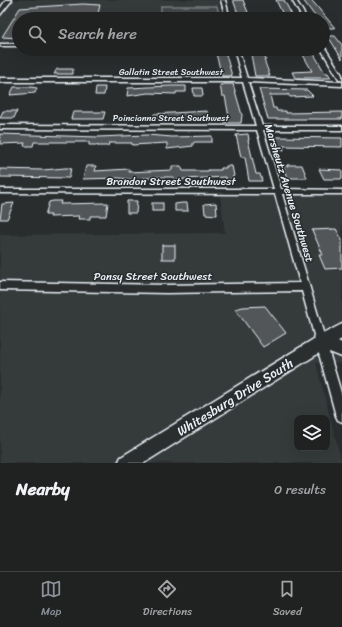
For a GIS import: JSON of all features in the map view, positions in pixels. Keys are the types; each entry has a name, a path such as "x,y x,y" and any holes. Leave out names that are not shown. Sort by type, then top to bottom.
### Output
{"main road":[{"path":"0,12 9,0"},
{"name":"Whitesburg Drive South","path":"128,463 342,331"},
{"path":"322,342 342,350"}],"street":[{"path":"223,0 226,12"},
{"path":"294,0 301,12"},
{"path":"0,45 12,45"},
{"name":"Marsheutz Avenue Southwest","path":"238,56 258,128 322,342 342,416"},
{"path":"328,56 342,79"},
{"name":"Gallatin Street Southwest","path":"0,80 246,80 342,84"},
{"name":"Poincianna Street Southwest","path":"0,127 342,128"},
{"name":"Brandon Street Southwest","path":"0,191 342,192"},
{"name":"Pansy Street Southwest","path":"0,286 167,289 306,287"}],"shaded area":[{"path":"13,0 218,0 221,12 12,12 12,44 0,44 0,18"},
{"path":"161,6 217,6 218,12 161,12"},
{"path":"220,195 342,195 342,363 316,363 330,415 294,415 294,451 330,451 330,417 342,463 0,463 0,235 225,233"}],"building":[{"path":"233,0 243,0 248,12 237,12"},
{"path":"276,0 284,0 290,12 282,12"},
{"path":"303,0 311,0 322,12 312,12"},
{"path":"83,4 100,5 98,12 18,12 20,8"},
{"path":"12,21 12,38 2,37"},
{"path":"330,22 335,28 330,28"},
{"path":"330,36 335,36 342,45 342,59 330,39"},
{"path":"217,56 226,56 232,76 222,76"},
{"path":"251,56 264,56 266,60 264,60 270,76 255,76"},
{"path":"304,56 315,56 325,73 328,73 331,78 295,78 292,72 312,71"},
{"path":"57,69 73,69 73,74 54,74"},
{"path":"233,84 242,115 241,123 225,123 224,117 229,117 225,96 222,96 220,85"},
{"path":"186,86 186,92 176,92 176,94 148,93 127,96 128,88"},
{"path":"14,87 37,88 35,93 10,95"},
{"path":"96,87 105,87 104,95 95,95"},
{"path":"193,88 202,88 203,96 194,96"},
{"path":"259,89 307,90 313,96 290,97 288,94 270,95 273,108 276,108 277,111 286,111 286,113 342,112 342,119 268,119"},
{"path":"3,111 17,111 14,118 0,118"},
{"path":"207,111 208,119 154,119 154,114"},
{"path":"73,112 105,112 103,119 71,119"},
{"path":"0,134 98,137 147,135 172,137 212,136 212,142 195,142 193,143 193,146 167,149 167,143 132,145 132,143 109,143 108,146 97,146 98,145 89,145 89,142 34,142 33,146 24,146 25,143 0,144"},
{"path":"248,134 256,174 260,174 262,181 249,181 245,157 241,157 236,135"},
{"path":"274,138 342,138 342,147 283,146 284,150 277,150"},
{"path":"287,165 302,165 307,178 287,178 283,166 288,166"},
{"path":"86,166 96,166 95,171 129,169 129,172 172,170 172,166 181,166 183,171 208,171 221,170 221,168 226,168 226,166 232,166 234,176 232,177 233,182 226,182 226,177 183,179 183,181 174,180 174,177 143,178 143,181 119,178 83,179"},
{"path":"71,168 69,178 0,177 0,169 43,170"},
{"path":"319,169 342,170 342,179 324,179"},
{"path":"61,201 60,204 108,203 106,216 90,216 90,219 78,219 79,216 50,217 51,215 45,215 49,202"},
{"path":"127,201 137,201 136,213 127,213"},
{"path":"14,203 7,219 0,219 2,204"},
{"path":"152,203 163,203 163,211 152,211"},
{"path":"187,203 188,211 175,211 175,204"},
{"path":"216,203 217,215 205,214 204,204"},
{"path":"336,229 342,240 342,268 325,269 319,255 323,255 312,230"},
{"path":"162,245 175,245 175,259 162,259"},
{"path":"265,306 286,333 263,347 235,309"}]}
